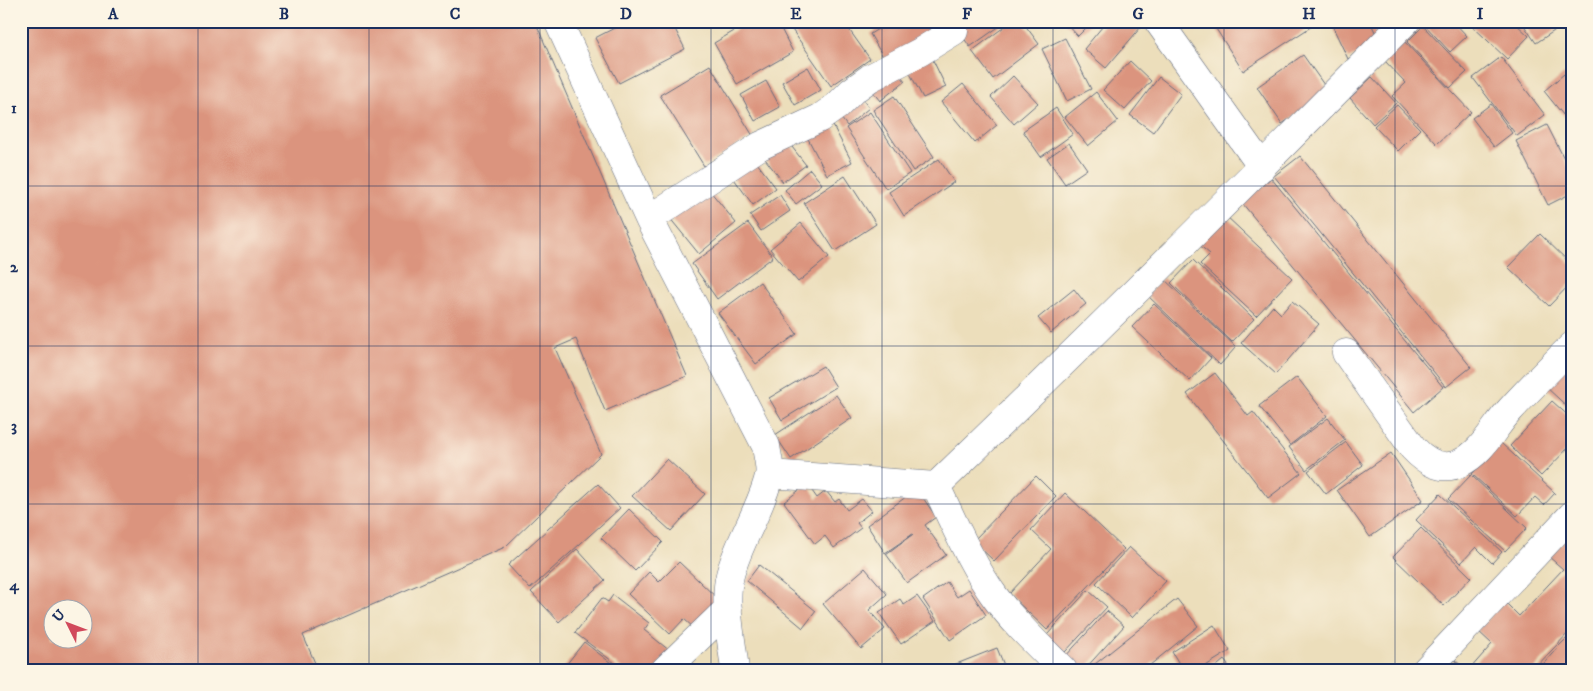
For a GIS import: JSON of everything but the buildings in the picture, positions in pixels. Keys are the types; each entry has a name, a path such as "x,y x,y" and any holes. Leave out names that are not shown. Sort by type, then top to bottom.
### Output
{"street":[{"path":"558,21 649,219 766,446 770,474 760,502 739,548 730,577 728,609 735,670"},
{"path":"770,474 936,486 1058,369 1406,21"},
{"path":"1160,22 1262,167"},
{"path":"649,219 760,146 820,118 837,106 852,90 870,78 920,52 954,31"},
{"path":"1346,353 1413,448 1431,464 1445,466 1459,464 1477,452 1509,411 1572,346"},
{"path":"936,486 976,567 995,597 1025,632 1063,670"},
{"path":"1426,670 1572,515"},
{"path":"665,670 728,609"}]}
